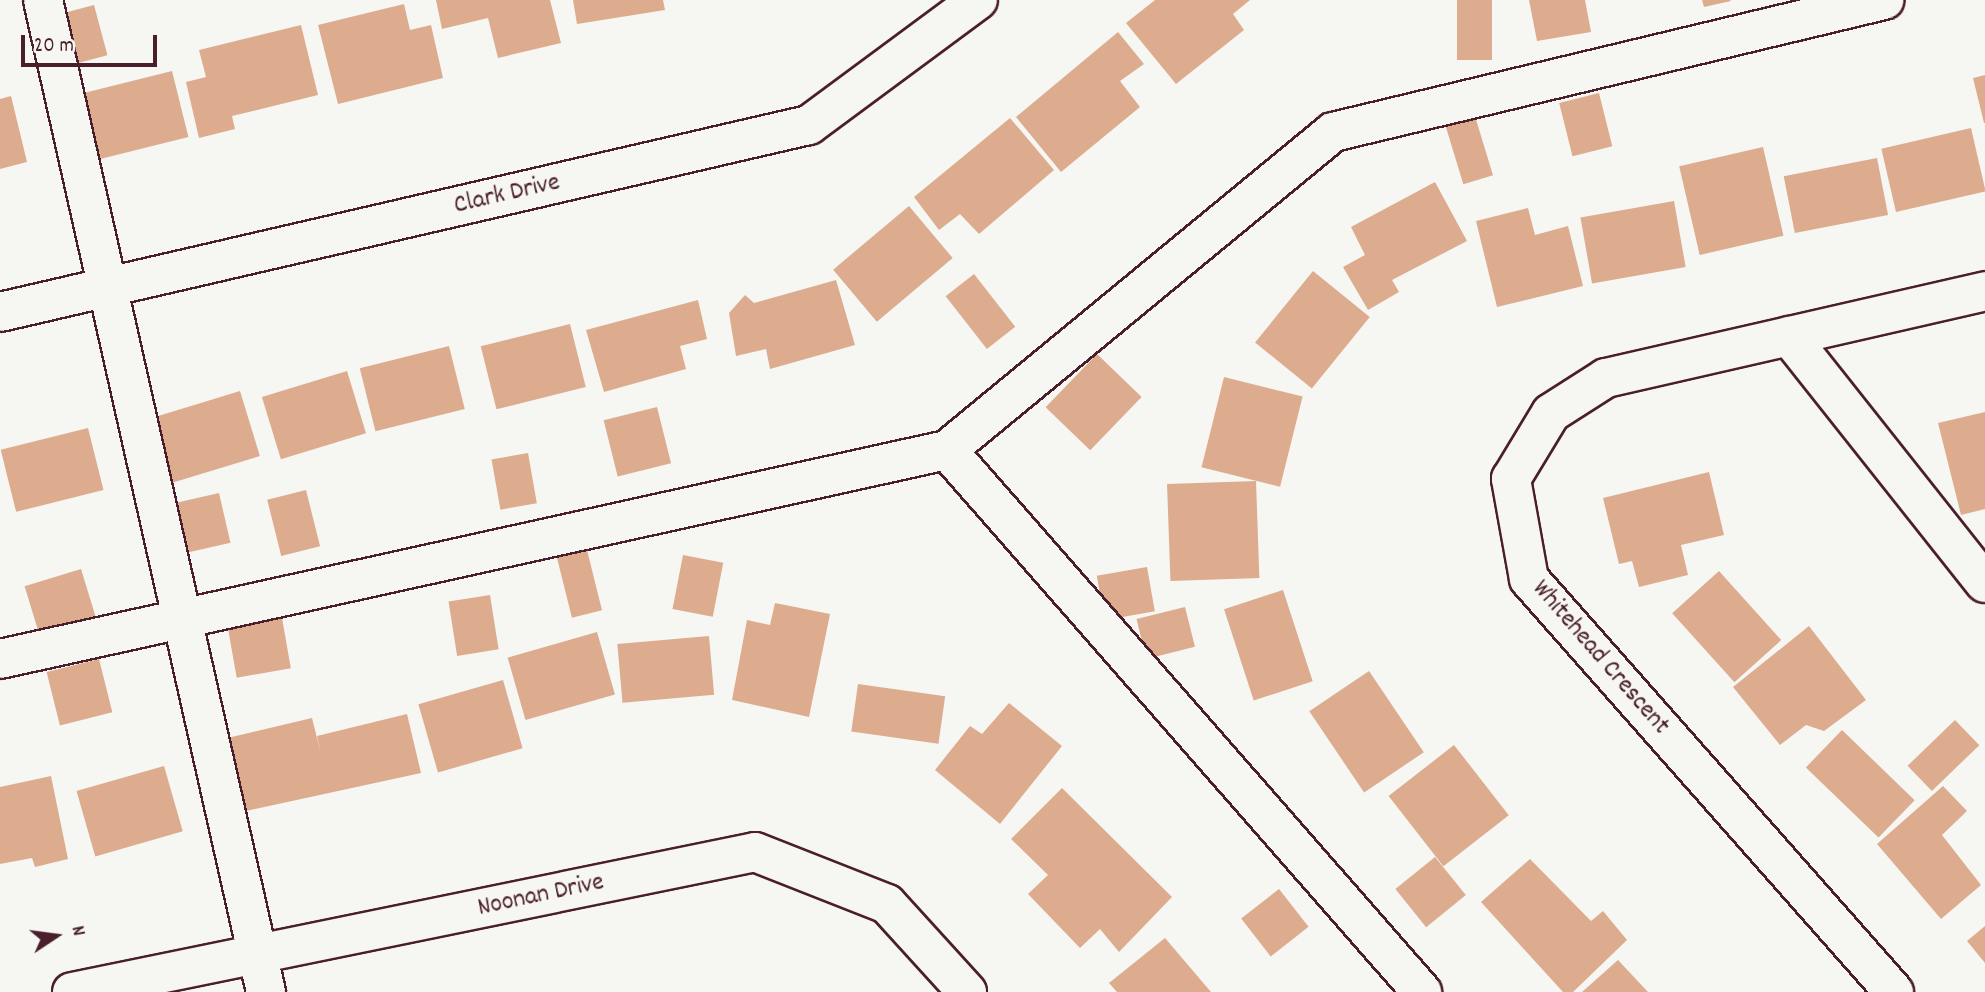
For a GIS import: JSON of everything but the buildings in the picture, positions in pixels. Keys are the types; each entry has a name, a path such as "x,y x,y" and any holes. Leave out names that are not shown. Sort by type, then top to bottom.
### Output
{"street":[{"path":"43,0 266,992"},
{"name":"Clark Drive","path":"0,312 809,125 978,0"},
{"path":"0,660 947,450 1333,132 1884,0"},
{"name":"Whitehead Crescent","path":"1894,992 1529,579 1511,478 1551,413 1606,378 1985,291"},
{"path":"1789,336 1985,583"},
{"path":"947,450 1422,992"},
{"name":"Noonan Drive","path":"72,992 755,852 887,904 967,992"}]}
